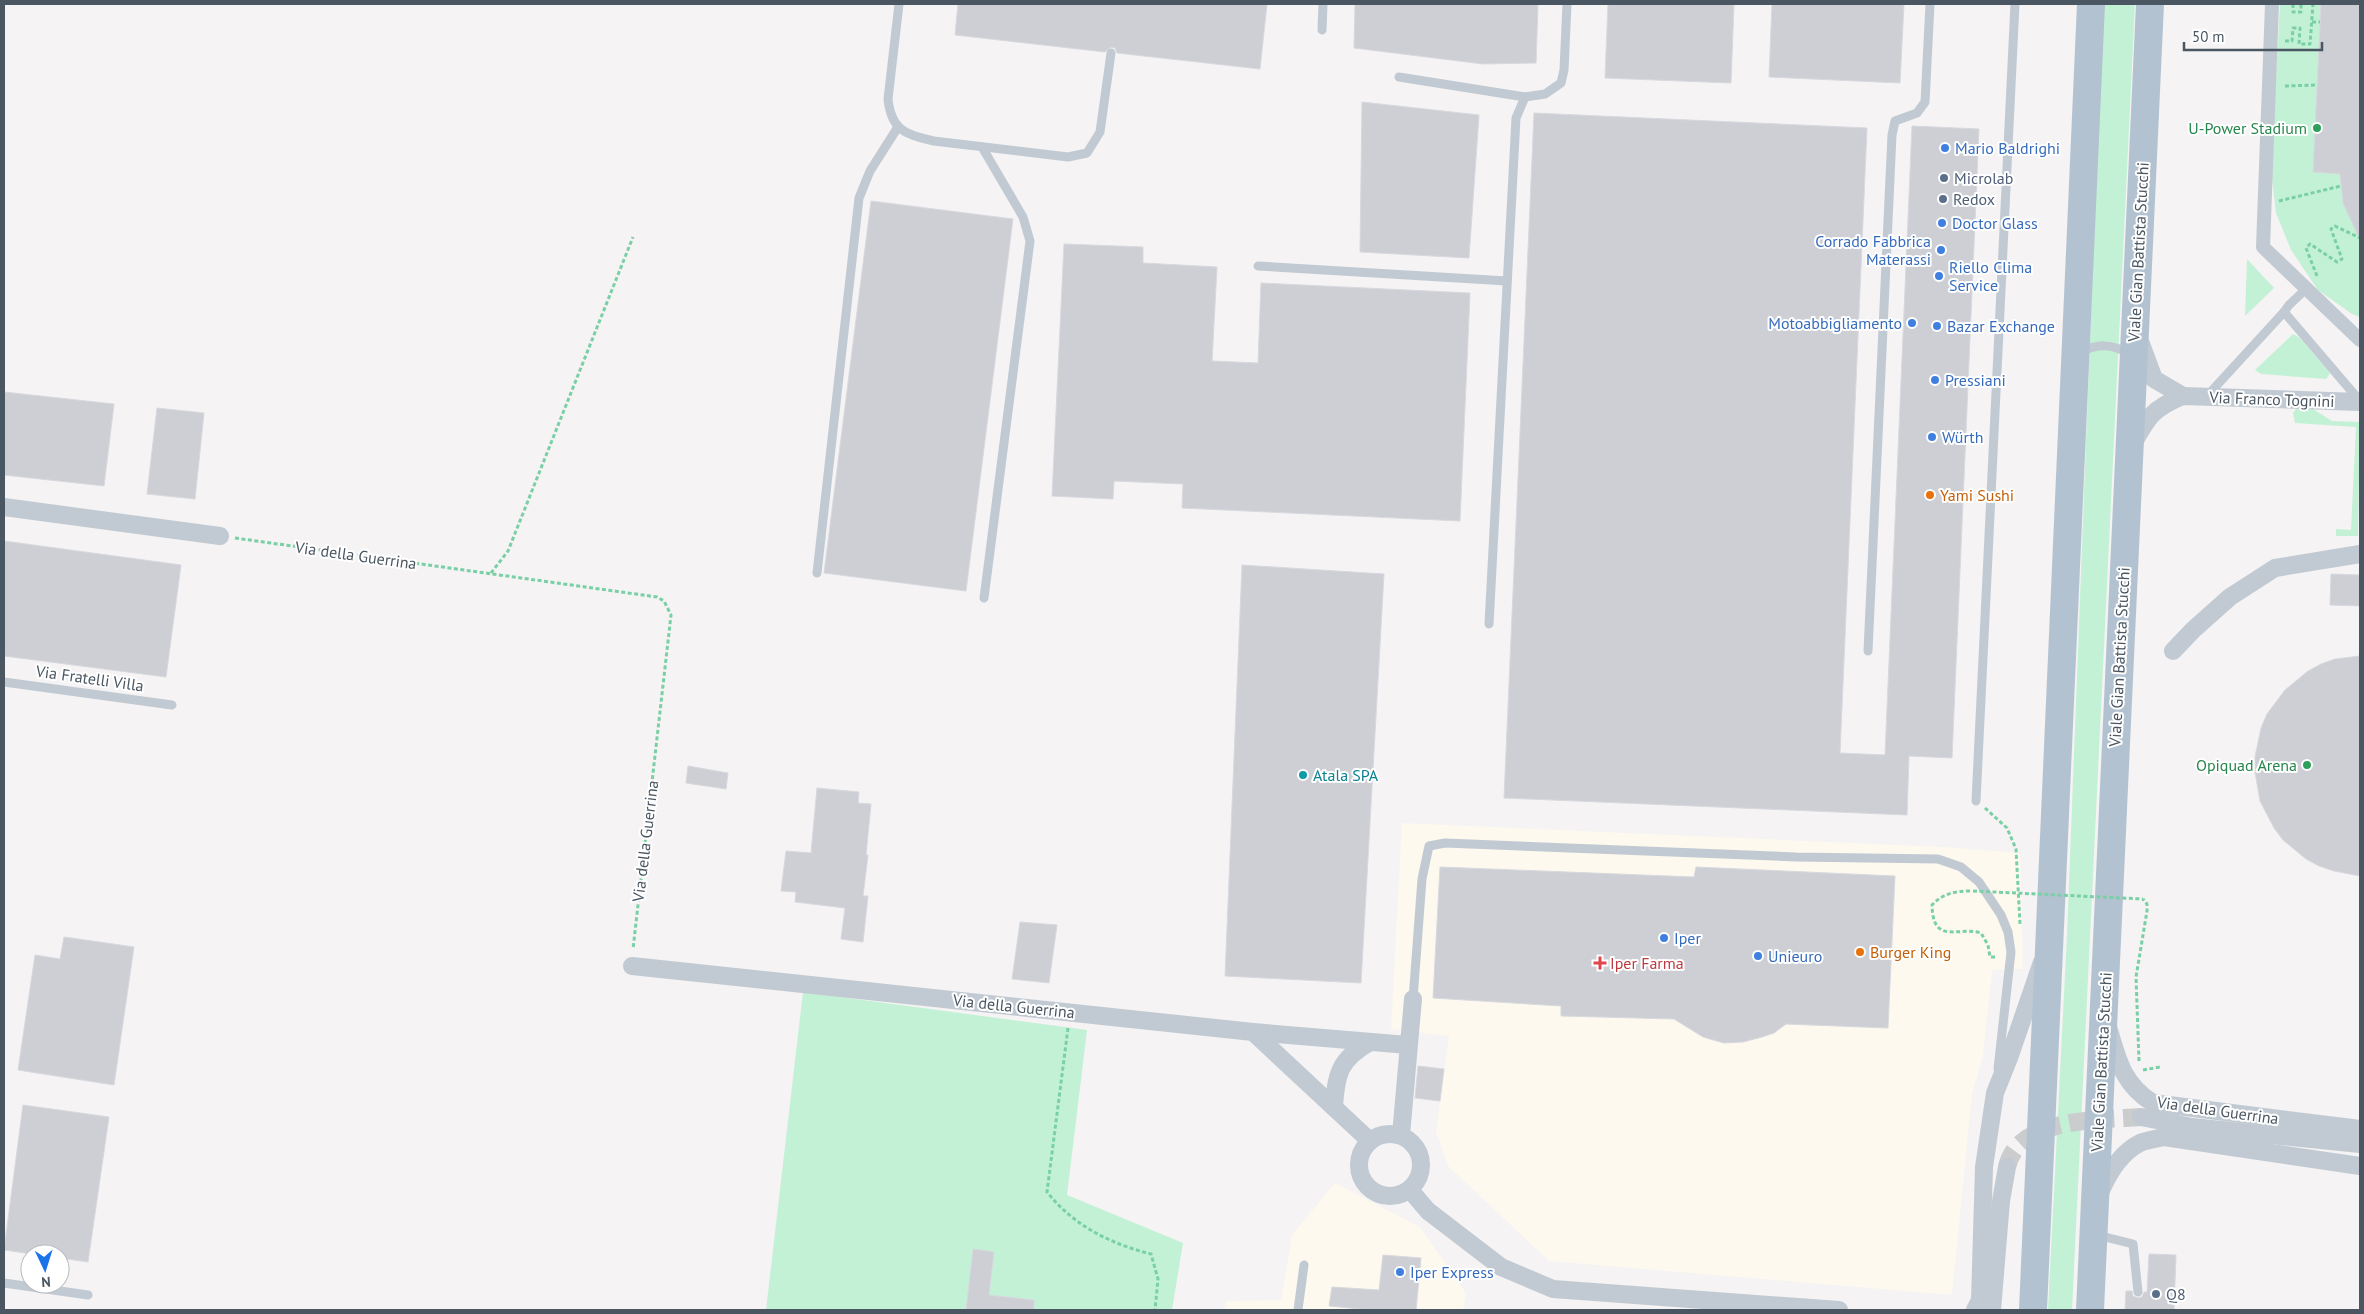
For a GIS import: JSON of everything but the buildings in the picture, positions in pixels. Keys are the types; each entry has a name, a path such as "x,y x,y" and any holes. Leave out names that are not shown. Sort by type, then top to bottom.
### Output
{"main road":[{"path":"2033,1310 2091,4"},
{"name":"Viale Gian Battista Stucchi","path":"2090,1310 2150,4"}],"street":[{"path":"2272,4 2263,206 2263,247 2360,340"},
{"name":"Via Franco Tognini","path":"2134,344 2144,350 2148,367 2154,379 2183,396"},
{"name":"Via Franco Tognini","path":"2128,454 2150,414 2183,396 2360,401"},
{"path":"4,507 220,536"},
{"path":"2174,650 2230,597 2276,568 2360,554"},
{"path":"1974,1310 1980,1300 1984,1167 1995,1093 2048,945"},
{"name":"Via della Guerrina","path":"632,966 1253,1032 1408,1045"},
{"path":"1401,1135 1413,999"},
{"name":"Via della Guerrina","path":"2104,1010 2118,1062 2138,1094 2153,1103 2360,1129"},
{"path":"1253,1032 1370,1141"},
{"path":"1334,1107 1336,1084 1342,1066 1354,1051 1370,1042"},
{"name":"Via della Guerrina","path":"2141,1117 2192,1127 2360,1144"},
{"path":"1401,1135 1416,1147 1421,1156 1420,1176 1410,1190 1395,1197 1379,1195 1365,1184 1359,1167 1360,1157 1370,1141 1379,1136 1401,1135"},
{"path":"2094,1222 2107,1176 2121,1158 2140,1144 2164,1137 2360,1166"},
{"path":"1992,1310 2001,1201 2007,1167"},
{"path":"1410,1190 1428,1211 1501,1267 1553,1289 1839,1310"}],"lane":[{"path":"899,4 888,99 890,113 898,128 914,137 1068,157 1087,153 1100,132 1111,53"},
{"path":"1322,30 1323,4"},
{"path":"1399,77 1526,96 1545,94 1561,83 1564,70 1567,4"},
{"path":"1868,651 1892,135 1895,121 1917,113 1925,102 1930,4"},
{"path":"1976,801 2015,4"},
{"path":"1489,624 1516,118 1526,96"},
{"path":"817,572 859,198 870,171 898,128"},
{"path":"982,147 1023,217 1030,241 984,598"},
{"path":"1258,266 1507,281"},
{"path":"2207,397 2284,312 2289,304 2312,293"},
{"path":"2284,312 2360,401"},
{"path":"2075,354 2094,346 2104,345 2120,348 2134,344"},
{"name":"Via Fratelli Villa","path":"4,682 172,705"},
{"path":"1413,999 1422,879 1429,846 1445,843 1796,857 1938,859 1961,867 1979,882 2001,915 2008,932 2011,952 1995,1093"},
{"path":"2094,1222 2133,1244 2138,1292"},
{"path":"1298,1310 1304,1264"},
{"path":"4,1283 88,1295"}],"path":[{"path":"2293,4 2293,12 2301,12 2301,4"},
{"path":"2270,40 2292,41 2293,28 2300,28 2300,44 2310,44 2312,4"},
{"path":"2312,22 2320,22"},
{"path":"2268,86 2317,86"},
{"path":"2263,206 2341,186"},
{"path":"2312,293 2323,294 2306,248 2310,244 2337,262 2342,259 2331,229 2335,226 2360,238"},
{"path":"491,574 508,552 633,237"},
{"name":"Via della Guerrina","path":"220,536 657,597 664,601 669,607 671,615 632,966"},
{"path":"2011,952 1990,957 1988,946 1981,933 1972,930 1948,933 1940,928 1932,919 1932,905 1939,898 1961,891 2143,899 2147,904 2148,911 2136,977 2139,1070 2160,1067"},
{"path":"1070,1012 1047,1192 1058,1205 1077,1221 1119,1246 1151,1254 1158,1279 1155,1310"}],"shaded area":[{"path":"1402,823 1943,847 2020,853 2023,969 1992,970 1983,1056 1972,1094 1952,1295 1549,1261 1448,1166 1436,1131 1449,1036 1391,1029"},
{"path":"1335,1183 1420,1227 1466,1293 1463,1310 1224,1310 1226,1301 1281,1300 1292,1235"}],"green space":[{"path":"2103,4 2135,4 2072,1310 2048,1310 2067,935"},
{"name":"U-Power Stadium","path":"2280,4 2360,4 2360,317 2352,314 2318,290 2291,250 2276,213 2271,170"},
{"path":"2247,259 2274,288 2245,316"},
{"path":"2293,334 2300,338 2330,373 2326,379 2261,374 2255,370"},
{"path":"2297,408 2313,409 2332,421 2360,422 2358,536 2336,536 2336,529 2351,530 2356,427 2295,423 2293,413"},
{"path":"803,992 1087,1030 1067,1195 1183,1243 1172,1310 766,1310"}],"tunnel":[{"path":"2007,1167 2014,1151 2027,1139 2044,1130 2063,1124 2084,1121 2141,1117"}],"place":[{"name":"U-Power Stadium","path":"2317,128"},
{"name":"Mario Baldrighi","path":"1945,148"},
{"name":"Microlab","path":"1944,178"},
{"name":"Redox","path":"1943,199"},
{"name":"Doctor Glass","path":"1942,223"},
{"name":"Corrado Fabbrica Materassi","path":"1941,250"},
{"name":"Riello Clima Service","path":"1939,276"},
{"name":"Motoabbigliamento","path":"1912,323"},
{"name":"Bazar Exchange","path":"1937,326"},
{"name":"Pressiani","path":"1935,380"},
{"name":"Würth","path":"1932,437"},
{"name":"Yami Sushi","path":"1930,495"},
{"name":"Opiquad Arena","path":"2307,765"},
{"name":"Atala SPA","path":"1303,775"},
{"name":"Iper","path":"1664,938"},
{"name":"Burger King","path":"1860,952"},
{"name":"Unieuro","path":"1758,956"},
{"name":"Iper Farma","path":"1600,963"},
{"name":"Iper Express","path":"1400,1272"},
{"name":"Q8","path":"2156,1294"}]}
